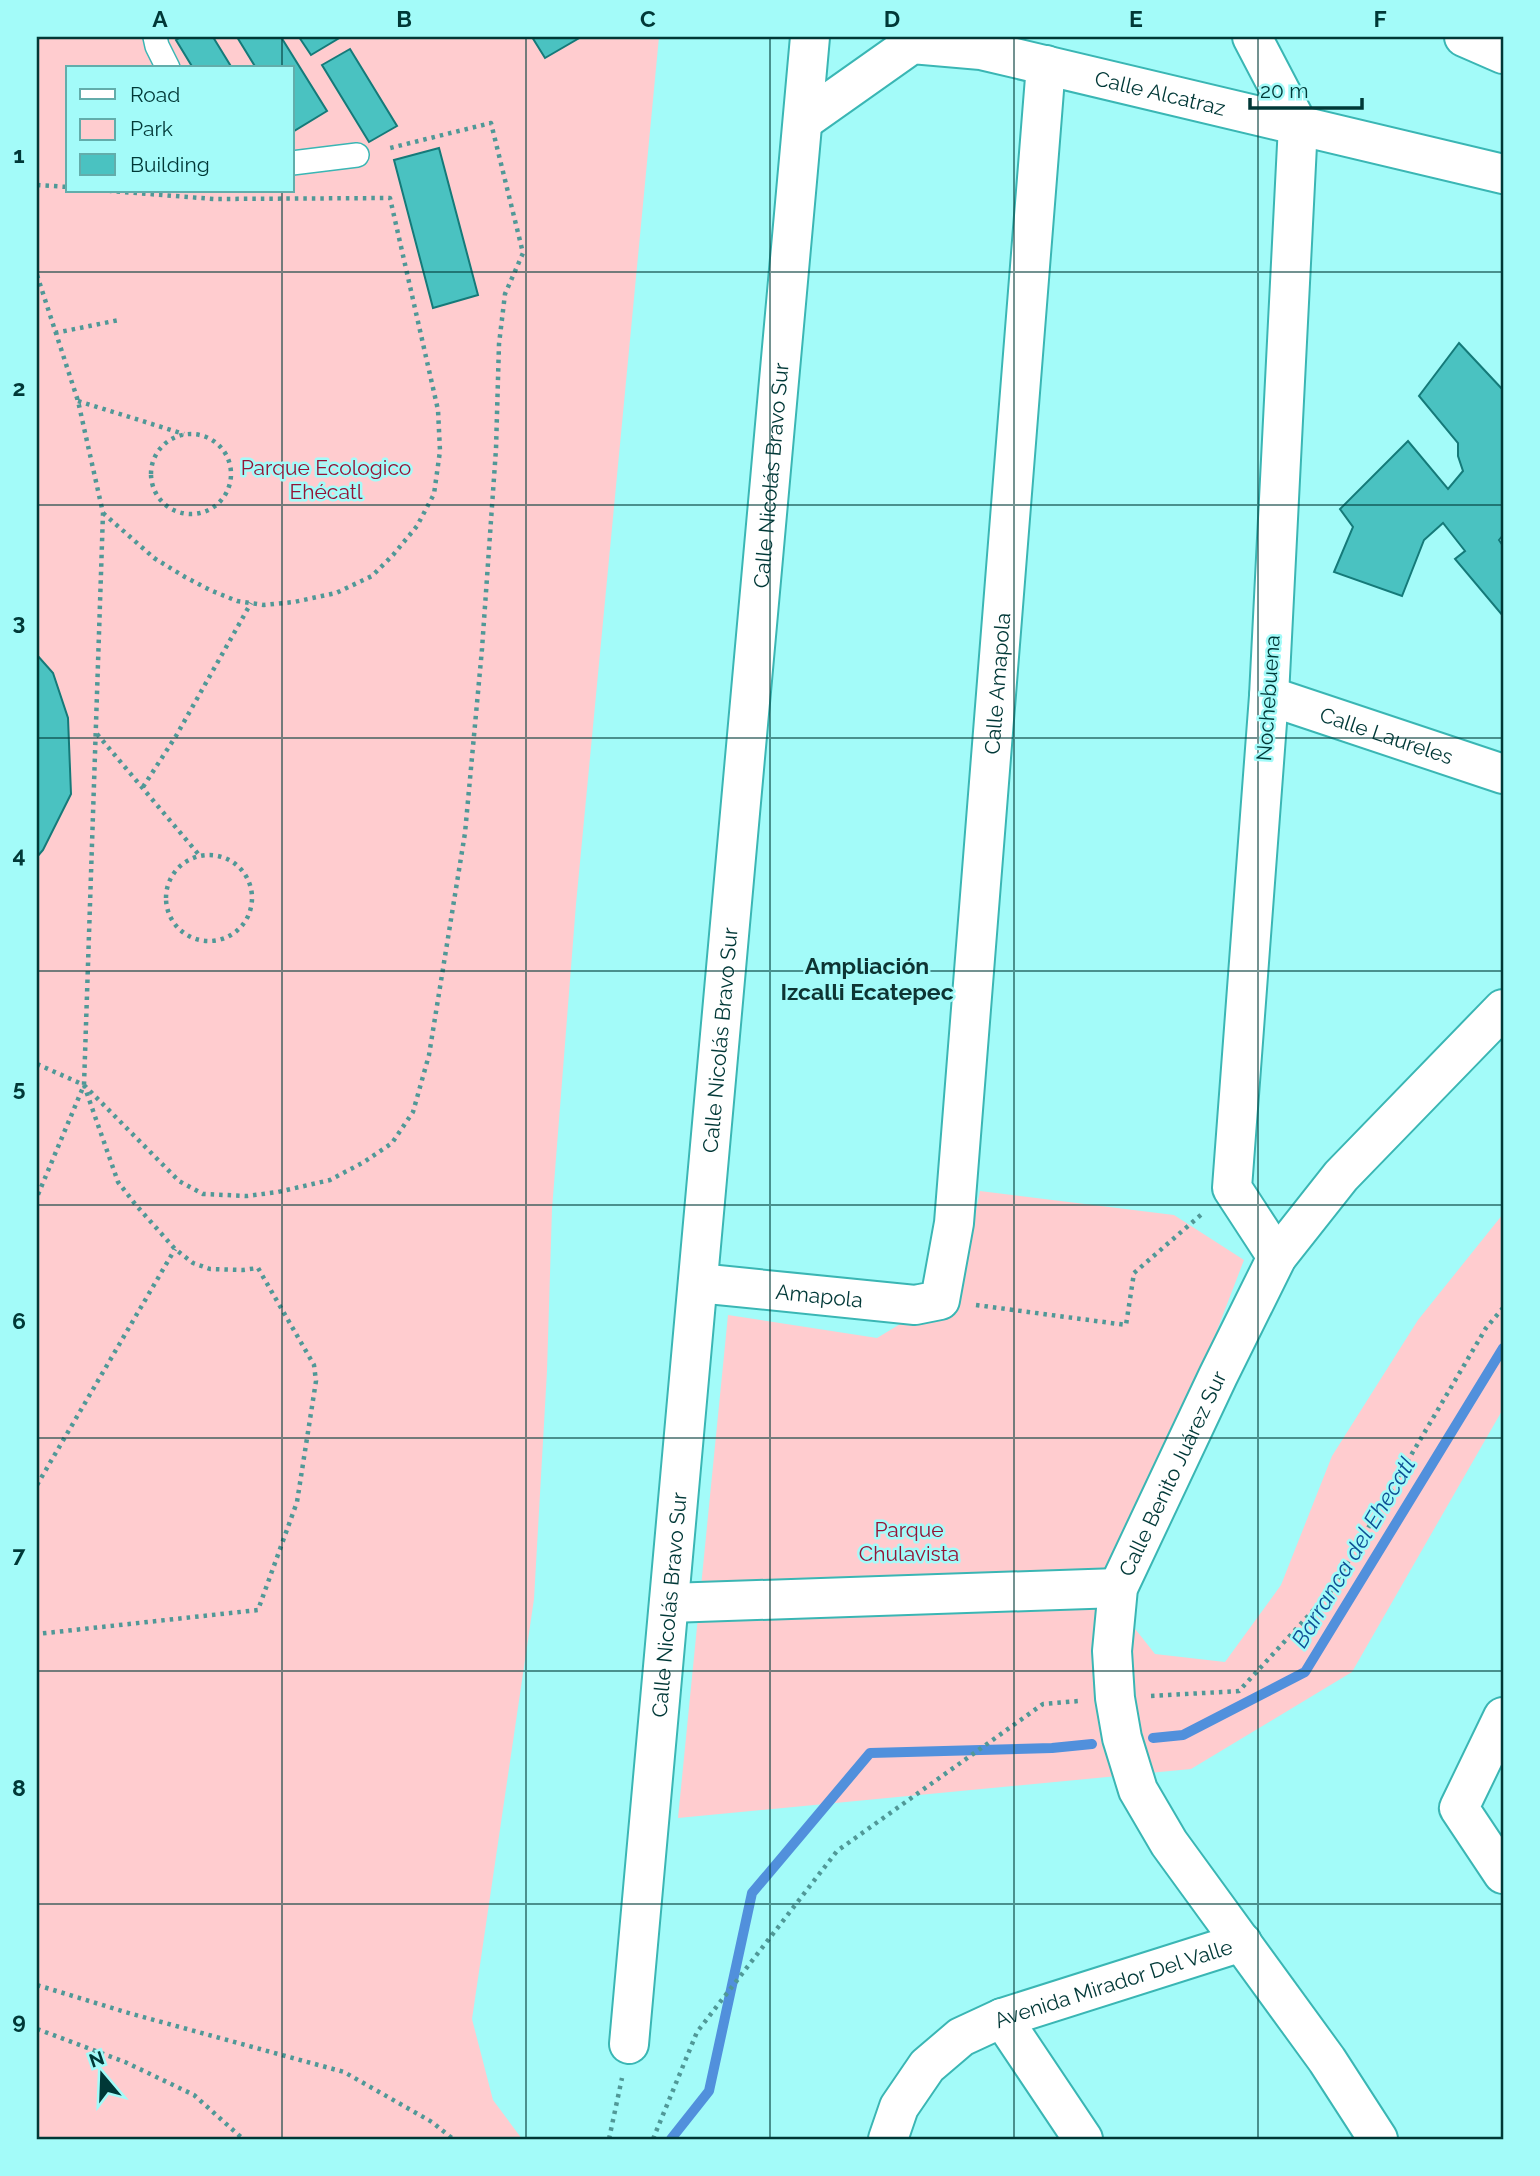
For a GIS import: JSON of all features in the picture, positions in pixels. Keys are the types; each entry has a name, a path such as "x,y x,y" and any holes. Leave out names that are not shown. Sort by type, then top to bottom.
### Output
{"street":[{"name":"Calle Nicolás Bravo Sur","path":"629,2044 810,37"},
{"path":"1252,37 1298,125"},
{"path":"1464,37 1503,54"},
{"name":"Calle Alcatraz","path":"803,121 912,44 978,43 1046,65 1503,174"},
{"name":"Calle Amapola","path":"940,1300 954,1223 1046,65"},
{"name":"Nochebuena","path":"1232,1188 1269,696 1298,125"},
{"name":"Calle Laureles","path":"1269,696 1503,774"},
{"name":"Calle Benito Juárez Sur","path":"669,1603 1118,1588 1277,1257 1341,1176 1503,1009"},
{"path":"1232,1188 1277,1257"},
{"name":"Amapola","path":"698,1283 915,1305 940,1300"},
{"path":"1118,1588 1112,1651 1115,1698 1122,1738 1138,1790 1168,1843 1242,1942"},
{"path":"1503,1717 1459,1808 1503,1874"},
{"name":"Avenida Mirador Del Valle","path":"888,2139 899,2107 927,2066 961,2037 1002,2018 1242,1942 1327,2060 1378,2139"},
{"path":"1002,2018 1083,2139"}],"lane":[{"path":"155,37 167,66"},
{"path":"294,163 357,155"}],"path":[{"path":"37,1064 84,1085 179,1181 204,1194 247,1196 330,1180 392,1143 413,1112 429,1055 465,833 482,649 495,462 499,344 505,294 523,253 491,123 357,155"},
{"path":"37,185 66,187"},
{"path":"103,513 154,558 210,590 237,601 264,605 294,602 335,593 372,576 418,526 434,494 440,451 438,410 390,198 214,199 123,192"},
{"path":"37,275 78,401 103,513 84,1085 37,1198"},
{"path":"55,333 119,320"},
{"path":"78,401 185,434 211,438 228,458 230,484 225,496 216,506 204,512 177,512 157,495 151,483 150,470 162,445 185,434"},
{"path":"143,787 176,736 251,603"},
{"path":"97,733 200,856"},
{"path":"200,856 227,859 238,866 251,891 246,920 237,931 209,942 194,939 181,931 166,906 166,893 177,869 200,856"},
{"path":"37,1634 258,1610 297,1502 316,1381 314,1365 258,1268 210,1269 193,1263 175,1249 135,1204 118,1182 84,1085"},
{"path":"37,1177 46,1175"},
{"path":"940,1300 1126,1325 1134,1273 1232,1188"},
{"path":"37,1485 175,1249"},
{"path":"37,1985 344,2072 432,2122 453,2139"},
{"path":"37,2029 125,2062 194,2095 243,2139"},
{"path":"609,2139 629,2044"}],"green space":[{"name":"Parque Ecologico Ehécatl","path":"37,37 659,37 576,904 552,1209 547,1371 534,1599 472,2019 493,2100 522,2139 37,2139"},
{"name":"Parque Chulavista","path":"980,1191 1174,1215 1244,1260 1176,1437 1106,1592 1155,1654 1225,1662 1281,1585 1332,1456 1418,1320 1503,1214 1503,1409 1352,1672 1191,1769 678,1818 728,1315 877,1338 960,1288"}],"building":[{"path":"181,37 213,37 231,66 192,66 176,40"},
{"path":"237,37 281,37 327,111 294,131 294,66 255,66"},
{"path":"299,37 341,37 311,55"},
{"path":"532,37 581,37 545,58"},
{"path":"350,49 397,126 369,142 322,65"},
{"path":"439,148 478,295 433,308 394,160"},
{"path":"1459,343 1503,390 1503,535 1499,540 1503,546 1503,616 1455,559 1465,551 1443,523 1424,540 1402,596 1334,572 1353,527 1340,509 1408,441 1448,489 1463,471 1458,456 1458,443 1419,396"},
{"path":"37,655 53,673 68,718 71,794 37,857"}],"waterway":[{"name":"Barranca del Ehecatl","path":"1153,1738 1183,1735 1305,1672 1503,1348"},
{"name":"Barranca del Ehecatl","path":"671,2139 709,2091 752,1893 870,1753 1052,1748 1092,1744"}],"district":[{"name":"Ampliación Izcalli Ecatepec","path":"867,978"}]}
